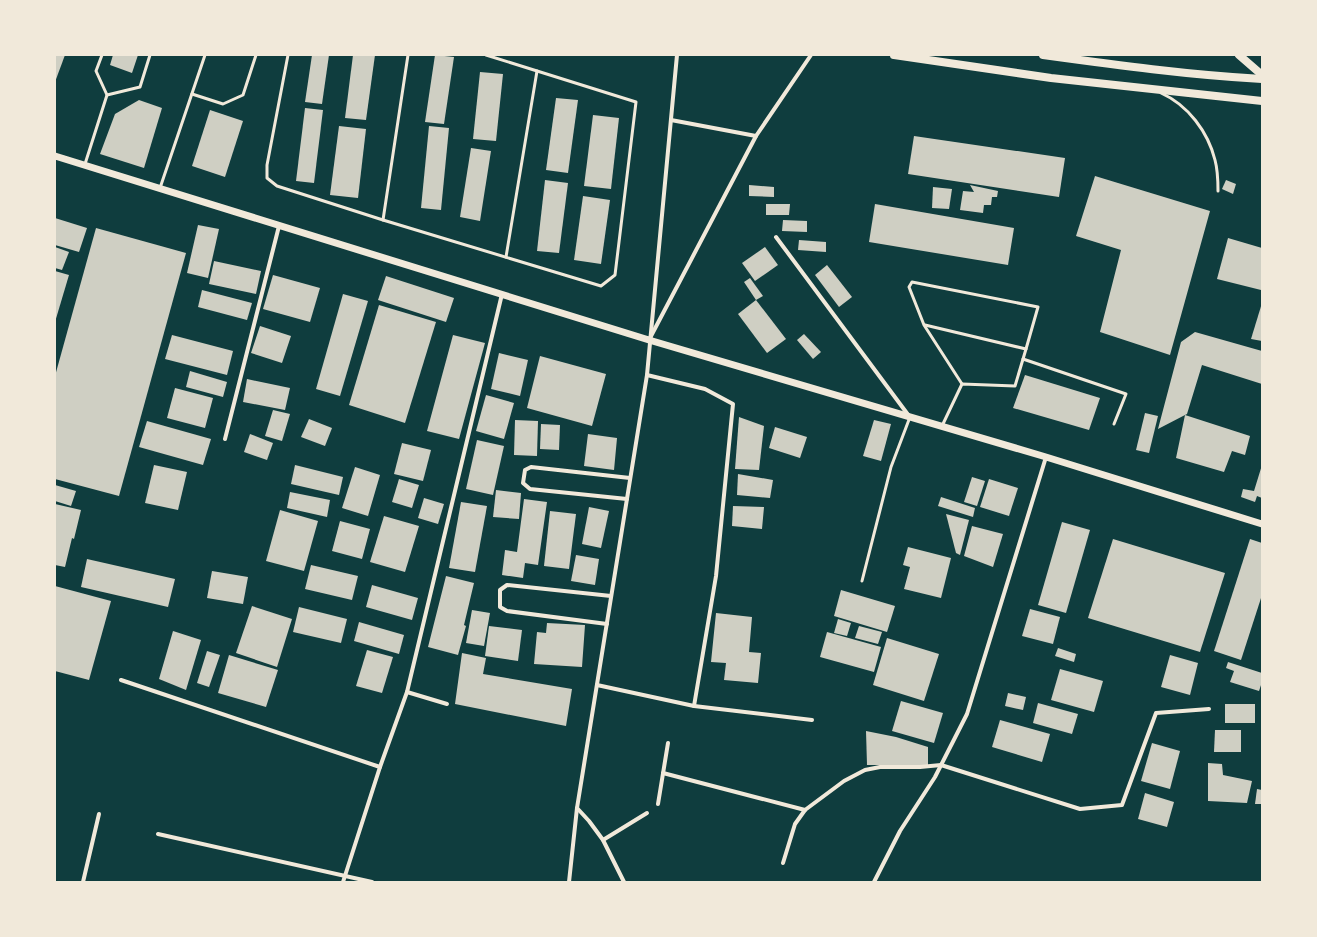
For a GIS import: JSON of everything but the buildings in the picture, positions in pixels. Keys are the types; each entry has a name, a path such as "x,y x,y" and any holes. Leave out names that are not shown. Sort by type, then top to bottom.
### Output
{"main road":[{"path":"894,55 1051,78 1262,101"},
{"path":"1043,55 1225,77 1262,79"},
{"path":"1239,55 1262,75"}],"street":[{"path":"569,882 577,808 647,375 676,55"},
{"path":"649,340 756,136 811,55"},
{"path":"671,120 756,136"},
{"path":"55,156 649,340 1046,457 1262,524"},
{"path":"225,439 279,226"},
{"path":"776,237 910,417"},
{"path":"343,882 380,767 407,692 502,294"},
{"path":"647,375 705,389 733,404 716,576 694,706"},
{"path":"874,882 900,831 935,777 967,714 1046,457"},
{"path":"627,499 530,489 523,483 524,470 531,467 630,478"},
{"path":"607,624 507,611 500,608 500,590 507,585 611,596"},
{"path":"121,680 380,767"},
{"path":"597,685 694,706 812,720"},
{"path":"407,692 447,704"},
{"path":"783,863 795,824 805,810 844,782 865,770 880,767 920,767 941,765 1080,809 1122,805 1156,713 1209,709"},
{"path":"658,804 668,743"},
{"path":"663,773 805,810"},
{"path":"577,808 603,840 624,882"},
{"path":"603,840 647,813"},
{"path":"83,882 99,814"},
{"path":"158,834 372,882"}],"lane":[{"path":"85,165 107,95 96,71 102,55"},
{"path":"107,95 140,87 150,55"},
{"path":"159,189 205,55"},
{"path":"192,94 223,104 243,95 256,55"},
{"path":"288,55 267,164 268,178 277,186 383,220 601,286 615,275 636,102 486,55"},
{"path":"383,220 408,55"},
{"path":"506,257 537,71"},
{"path":"1152,89 1176,102 1196,122 1204,133 1211,147 1215,161 1218,176 1218,191"},
{"path":"912,282 1038,307 1015,386 962,384 924,325 909,288 912,282"},
{"path":"924,325 1026,349"},
{"path":"1023,359 1126,394 1114,424"},
{"path":"942,426 962,384"},
{"path":"862,581 891,467 910,417"}]}
